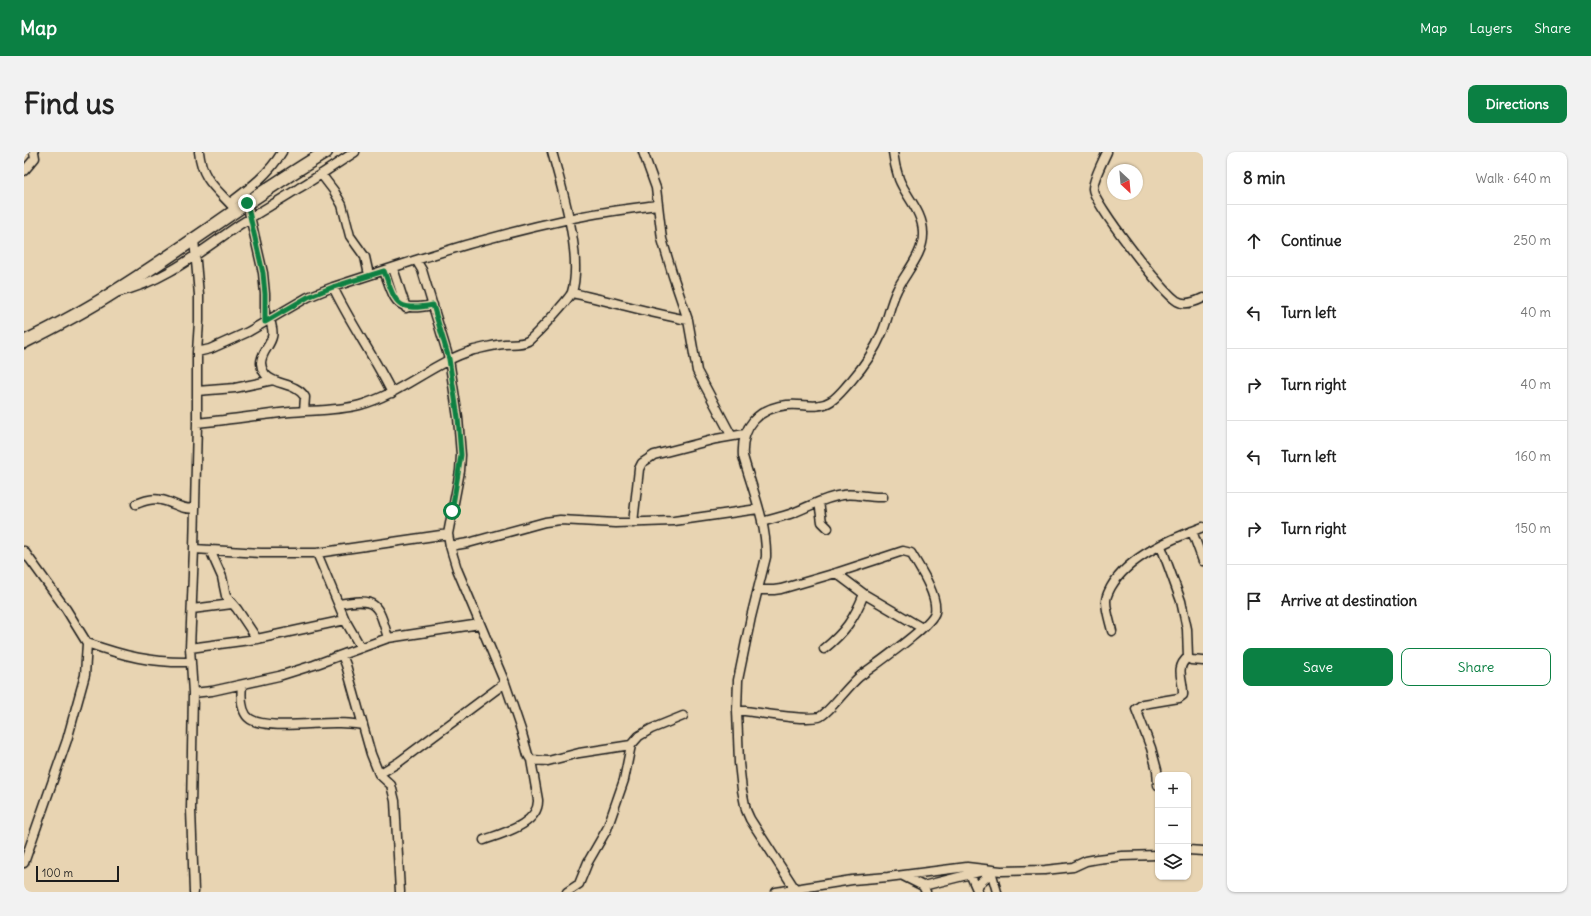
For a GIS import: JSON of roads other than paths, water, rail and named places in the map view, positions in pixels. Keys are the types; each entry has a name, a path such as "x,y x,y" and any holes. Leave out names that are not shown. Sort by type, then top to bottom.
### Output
{"highway":[{"path":"24,342 56,326 112,294 194,239 233,207 247,203 326,152"}],"street":[{"path":"24,171 35,155 42,152"},
{"path":"199,152 204,174 209,182 233,207 268,173 282,152"},
{"path":"112,294 133,289 153,280 196,255 251,217 355,152"},
{"path":"197,423 304,411 346,408 360,405 392,393 449,359 475,350 503,344 519,344 526,342 533,337 572,293 575,265 569,219 552,152"},
{"path":"643,152 656,188 662,239 688,320 697,370 731,435"},
{"path":"795,889 746,810 740,777 737,710 738,680 750,617 766,557 765,535 743,456 742,444 745,434 755,419 763,412 788,405 808,407 818,406 832,400 868,361 876,346 893,299 922,243 923,234 922,224 918,212 899,178 893,152"},
{"path":"1107,152 1095,180 1093,189 1100,204 1140,262 1172,298 1184,304 1203,298"},
{"path":"321,174 334,191 342,205 350,236 365,257 369,275"},
{"path":"247,203 263,273 267,320 272,328 272,338 261,363 266,375 273,380 288,384 302,392 306,397 304,411"},
{"path":"197,352 231,340 248,332 308,297 369,275 494,237 569,219 657,205"},
{"path":"194,239 199,295 194,549 190,648 193,693 191,810 194,892"},
{"path":"416,260 422,270 449,359 458,418 461,455 460,470 448,534 450,546 457,569 505,683 528,755 531,760 538,800 536,812 528,820 512,830 484,840"},
{"path":"393,268 406,308"},
{"path":"384,271 394,296 399,304 406,308 433,305"},
{"path":"333,287 348,316 380,368 392,393"},
{"path":"572,293 644,312 688,320"},
{"path":"197,391 242,387 273,380"},
{"path":"633,523 639,469 642,464 654,455 668,450 731,435 745,434"},
{"path":"762,522 842,495 861,495 873,498 883,497"},
{"path":"136,504 153,499 162,500 185,508 195,508"},
{"path":"819,502 822,522 828,528"},
{"path":"450,546 468,543 545,522 560,520 633,523 674,521 758,509"},
{"path":"1112,631 1106,600 1108,591 1123,570 1141,556 1203,527"},
{"path":"1192,531 1203,561"},
{"path":"194,549 261,553 317,552 448,534"},
{"path":"1157,772 1151,748 1136,709 1143,704 1178,698 1183,695 1180,670 1182,664 1188,657 1187,629 1181,600 1161,546"},
{"path":"210,550 222,577 226,596 257,639"},
{"path":"24,551 66,609 87,643 85,674 67,740 24,863"},
{"path":"737,710 800,718 820,717 827,712 853,682 881,663 922,628 935,614 936,604 924,576 911,553 904,551 894,553 836,574 774,590 758,590"},
{"path":"317,552 345,620 361,648"},
{"path":"836,574 864,594 922,628"},
{"path":"824,649 841,635 848,626 864,594"},
{"path":"339,604 350,602 368,602 376,606 382,616 388,638"},
{"path":"192,609 232,604"},
{"path":"190,648 257,639 345,620"},
{"path":"193,693 242,685 314,665 388,638 480,624"},
{"path":"87,643 119,654 145,660 191,662"},
{"path":"342,655 371,754 379,774 391,785 395,801 400,892"},
{"path":"1188,657 1191,660 1203,661"},
{"path":"379,774 399,762 505,683"},
{"path":"242,685 242,705 246,715 250,719 260,723 283,724 340,722 363,725"},
{"path":"567,892 579,884 588,862 607,829 624,780 631,745 639,736 651,729 683,716"},
{"path":"531,760 548,761 631,745"},
{"path":"1191,850 1203,851"},
{"path":"776,892 852,880 969,870 1045,870 1073,867 1086,861 1097,859 1122,856 1155,855"},
{"path":"903,876 924,889 969,870"},
{"path":"969,870 978,891"},
{"path":"978,891 979,884 992,871"},
{"path":"992,871 997,892"}]}
